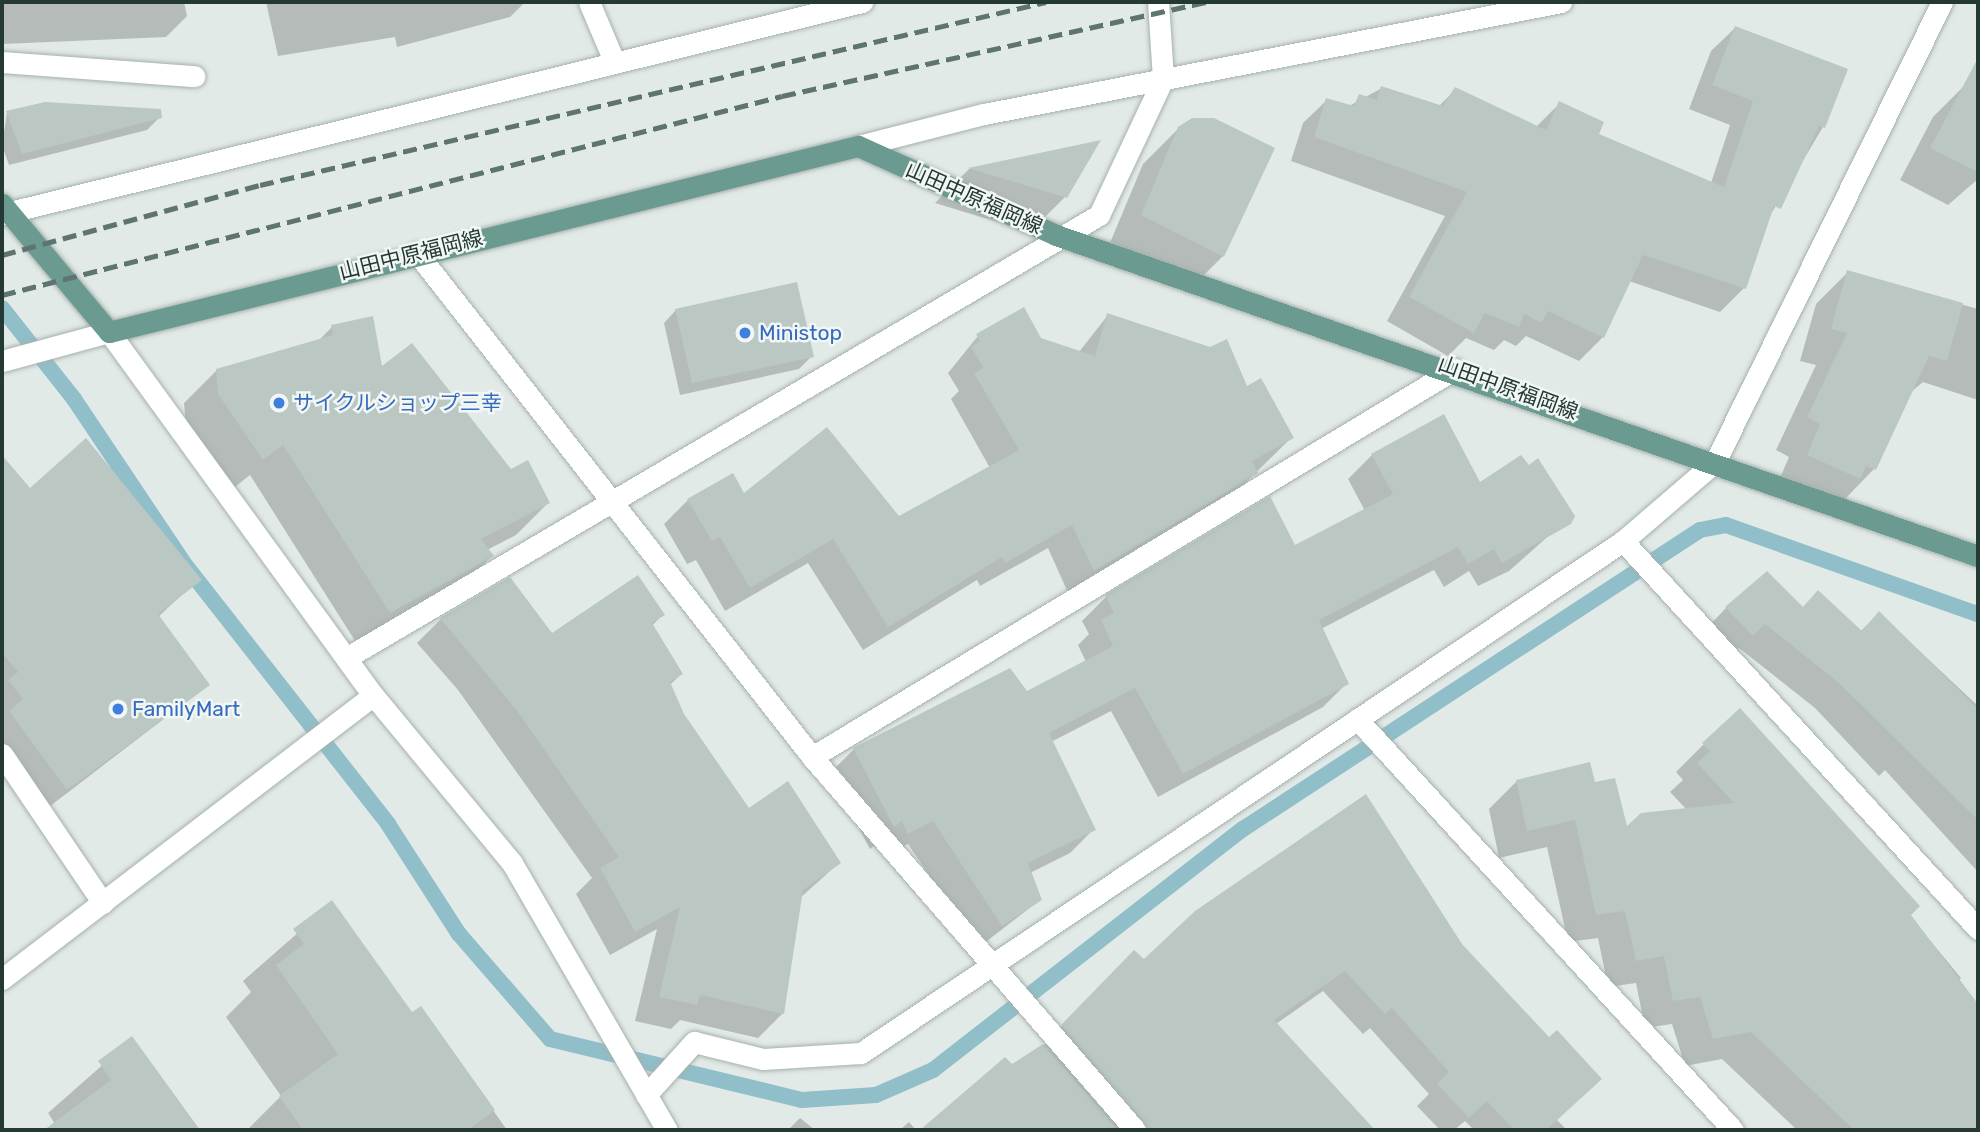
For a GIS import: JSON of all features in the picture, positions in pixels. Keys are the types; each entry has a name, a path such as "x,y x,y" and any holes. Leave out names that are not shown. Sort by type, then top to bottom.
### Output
{"main road":[{"name":"山田中原福岡線","path":"109,332 417,253 859,146 1056,235 1455,369 1978,556"},
{"path":"4,210 109,332"}],"street":[{"path":"589,2 614,61"},
{"path":"4,210 862,2"},
{"path":"346,658 613,504 1056,235 1099,215 1163,79 1158,2"},
{"path":"859,146 1163,79 1561,2"},
{"path":"646,1095 664,1079 694,1042 763,1059 861,1053 991,971 1357,719 1623,541 1715,462 1942,2"},
{"path":"2,62 194,76"},
{"path":"417,253 812,757 991,971 1135,1130"},
{"path":"4,360 109,332 373,695 512,863 667,1130"},
{"path":"812,757 1455,369"},
{"path":"1623,541 1978,929"},
{"path":"2,979 373,695"},
{"path":"1357,719 1733,1130"},
{"path":"2,754 103,904"}],"building":[{"path":"1735,26 1848,69 1825,128 1819,126 1781,209 1774,206 1746,289 1643,255 1604,338 1548,311 1542,323 1524,314 1519,327 1485,313 1474,333 1409,297 1467,192 1314,137 1326,98 1354,106 1359,94 1377,100 1381,86 1443,106 1455,87 1546,130 1559,101 1604,122 1599,134 1724,187 1753,101 1712,85"},
{"path":"1978,58 1978,172 1930,148"},
{"path":"45,102 161,109 162,118 22,154 6,111"},
{"path":"1192,118 1214,118 1275,148 1224,257 1141,215 1178,127"},
{"path":"1101,140 1067,198 968,168"},
{"path":"1847,270 1963,303 1947,361 1929,356 1876,470 1866,466 1860,479 1807,455 1820,424 1807,417 1847,333 1831,329"},
{"name":"Ministop","path":"797,282 814,357 692,383 675,309"},
{"path":"1024,307 1041,338 1095,356 1107,313 1210,347 1227,339 1247,386 1261,378 1294,438 1252,461 1258,473 1094,571 1072,525 1005,563 1002,557 888,627 833,539 750,588 720,537 712,541 687,499 733,473 744,493 827,427 899,516 1019,450 974,373 984,368 971,347 980,341 976,334"},
{"path":"373,316 382,366 412,343 511,469 528,460 550,503 481,539 494,556 390,613 283,445 263,460 218,394 216,369 333,335 331,325"},
{"path":"1444,414 1480,482 1521,455 1529,465 1538,458 1575,516 1571,524 1502,563 1494,549 1468,564 1458,547 1319,620 1349,684 1183,774 1135,688 1049,733 1096,830 1028,863 1042,900 1002,926 933,821 908,834 902,821 894,827 853,748 1010,668 1027,691 1113,646 1101,620 1114,613 1105,595 1270,496 1295,545 1393,494 1371,454"},
{"path":"86,438 202,580 158,614 210,685 67,790 9,711 23,699 8,680 18,672 2,653 2,455 30,488"},
{"path":"1767,571 1803,607 1818,590 1862,631 1879,611 1978,709 1978,820 1839,683 1765,624 1753,636 1725,607"},
{"path":"638,575 665,615 652,623 683,674 670,682 684,714 749,808 788,781 841,863 803,890 784,1014 700,995 697,1005 659,997 680,907 635,932 600,868 619,857 518,712 440,618 510,577 552,633"},
{"path":"1740,708 1920,906 1911,915 1978,1004 1978,1130 1854,1130 1751,1032 1713,1039 1700,997 1673,1001 1664,956 1636,961 1625,911 1596,915 1575,820 1527,831 1516,780 1590,762 1595,782 1615,778 1627,826 1641,813 1734,803 1697,763 1710,751 1702,743"},
{"path":"1366,794 1462,944 1549,1037 1557,1030 1602,1079 1546,1130 1514,1130 1487,1101 1469,1118 1437,1084 1449,1072 1392,1008 1385,1014 1345,971 1274,1020 1375,1130 1148,1130 1061,1025 1134,950 1144,959 1195,911"},
{"path":"332,900 412,1012 421,1006 495,1110 468,1130 303,1130 279,1096 338,1054 276,965 304,944 293,929"},
{"path":"132,1036 200,1130 44,1130 111,1080 98,1061"},
{"path":"1043,1044 1118,1130 920,1130 1005,1057 1012,1064"}],"waterway":[{"path":"2,308 74,399 186,566 388,824 459,934 550,1039 802,1100 876,1095 933,1070 1243,829 1700,530 1726,525 1978,614"}],"railway":[{"path":"2,255 260,185 1046,2"},
{"path":"2,295 782,96 1206,2"}],"place":[{"name":"Ministop","path":"745,333"},
{"name":"サイクルショップ三幸","path":"279,403"},
{"name":"FamilyMart","path":"118,709"}]}
